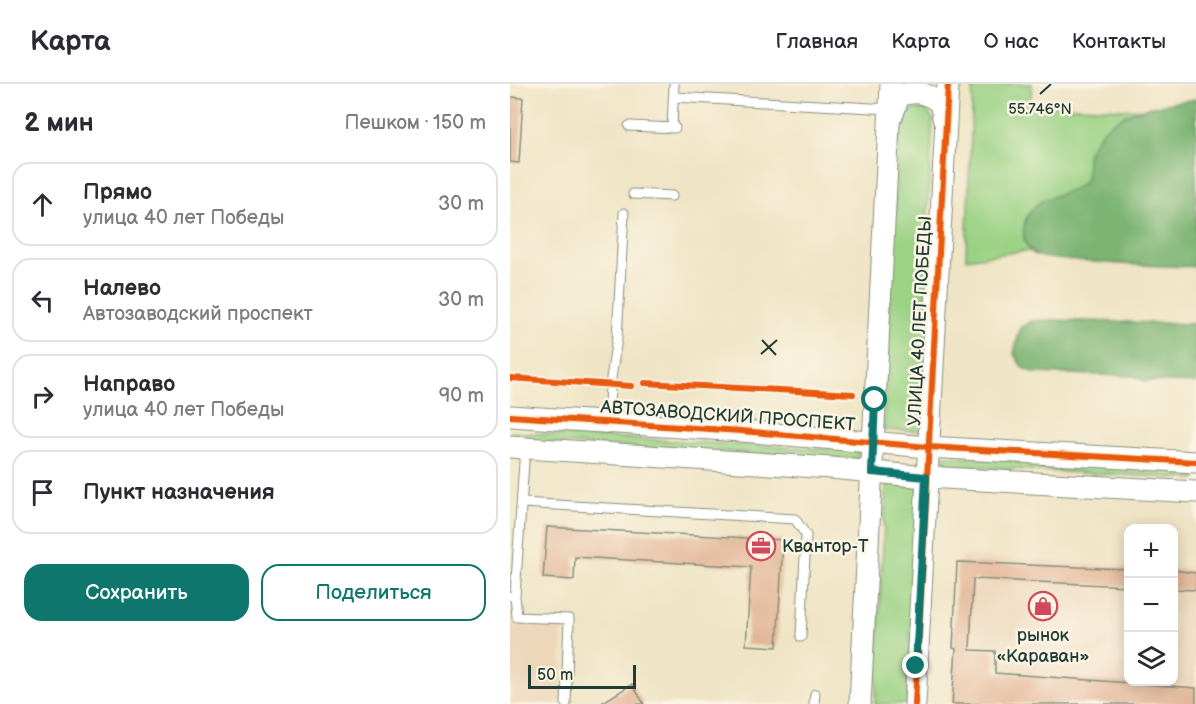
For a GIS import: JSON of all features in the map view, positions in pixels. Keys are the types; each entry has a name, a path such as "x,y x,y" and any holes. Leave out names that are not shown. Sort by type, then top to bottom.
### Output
{"street":[{"path":"860,704 891,84"},
{"name":"УЛИЦА 40 ЛЕТ ПОБЕДЫ","path":"915,704 948,84"},
{"path":"890,119 899,96 908,92 920,92 931,95 940,103 946,130"},
{"name":"АВТОЗАВОДСКИЙ ПРОСПЕКТ","path":"510,416 608,421 928,447 1196,462"},
{"path":"518,447 926,477 1196,492"}],"lane":[{"path":"629,126 674,128 674,84"},
{"path":"674,97 890,119"},
{"path":"633,194 672,196"},
{"path":"608,421 610,385 617,338 624,213"},
{"path":"518,447 522,503 513,596 517,617 568,619 566,704"},
{"path":"522,503 795,519 806,534 801,637"}],"shaded area":[{"name":"рынок «Караван»","path":"961,556 1124,566 1124,686 1178,686 1178,567 1196,568 1196,697 953,682"},
{"path":"510,622 562,626 561,704 510,704"}],"green space":[{"path":"973,84 1032,84 1030,105 1196,112 1196,261 1022,251 966,259"},
{"path":"1196,99 1196,266 1063,260 1036,255 1030,251 1024,239 1024,226 1029,213 1044,200 1071,190 1085,181 1087,157 1104,130 1114,121 1140,110"},
{"path":"915,109 926,110 933,119 925,262 928,315 924,431 883,430 899,119 905,113"},
{"path":"1032,321 1196,324 1196,383 1145,381 1134,376 1034,373 1023,368 1014,354 1020,328"},
{"path":"510,432 859,451 858,459 510,441"},
{"path":"940,456 1196,470 1196,479 940,465"},
{"path":"886,484 920,487 907,704 875,704"}],"building":[{"path":"510,97 523,98 519,163 510,162"},
{"path":"547,527 783,540 777,647 746,645 751,567 575,557 574,580 543,578"},
{"path":"957,562 1124,569 1124,586 973,579 970,650 995,651 995,673 1124,683 1124,686 1196,688 1196,704 952,704 956,649 953,648"},
{"path":"1178,571 1196,573 1196,590 1178,589"},
{"path":"632,684 644,704 600,704"}],"cycle path":[{"path":"915,704 948,84"},
{"path":"510,378 631,386"},
{"path":"645,383 853,394"},
{"path":"510,416 741,431 928,447 1196,462"}],"place":[{"name":"Квантор-Т","path":"761,546"},
{"name":"рынок «Караван»","path":"1043,606"}],"route":[{"path":"875,400 872,472 926,477 916,666"}]}
